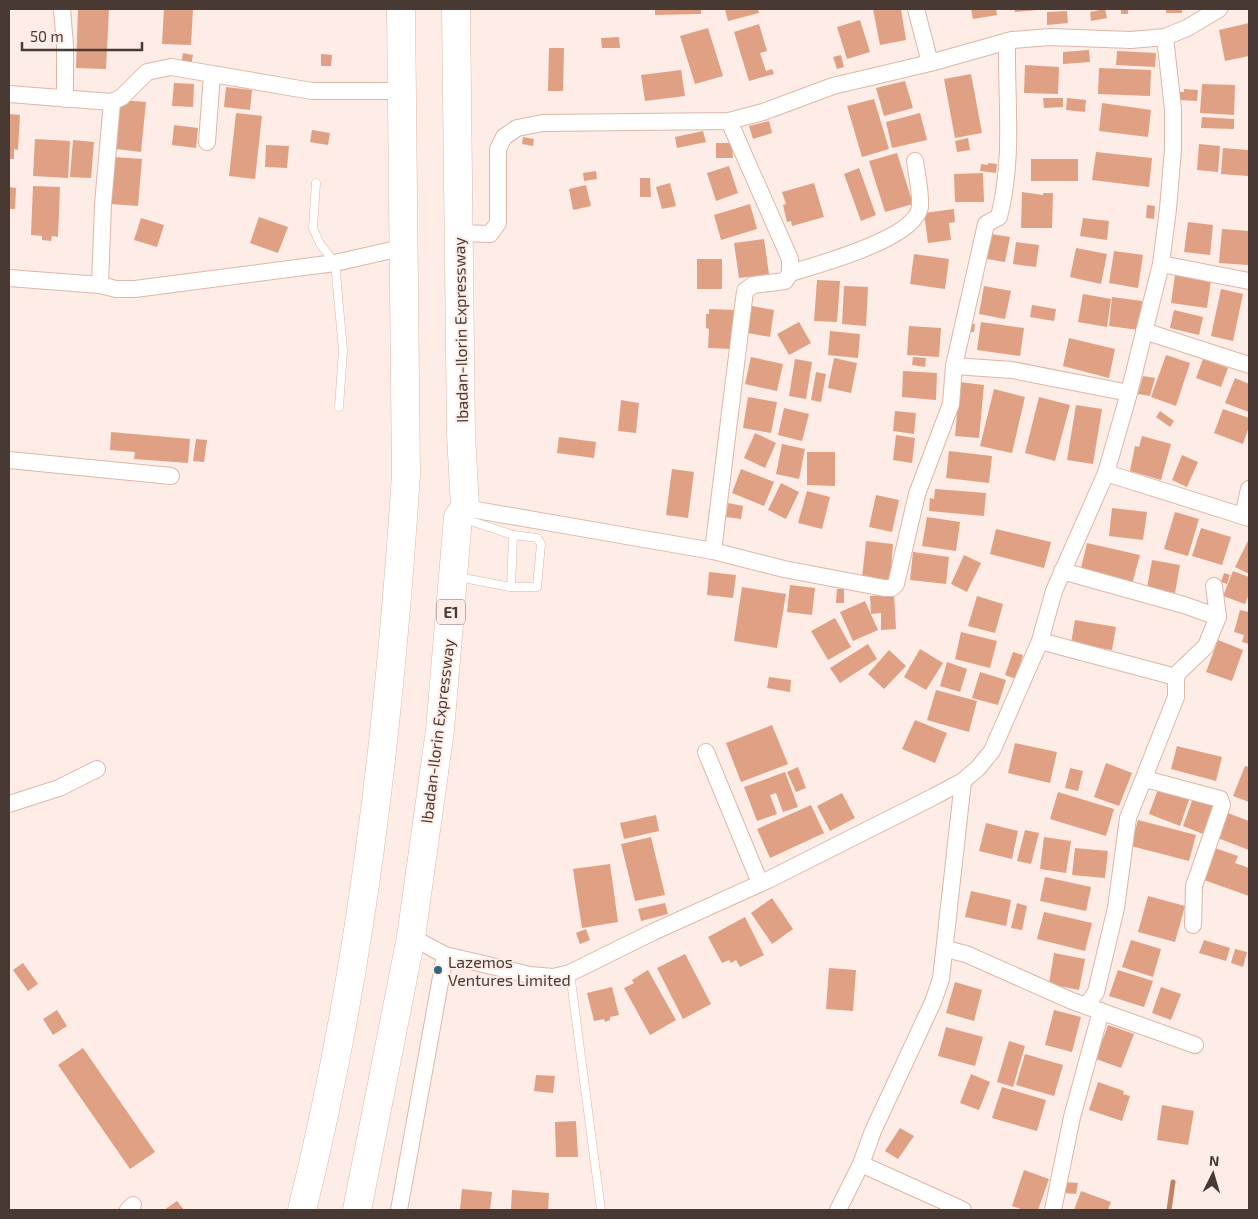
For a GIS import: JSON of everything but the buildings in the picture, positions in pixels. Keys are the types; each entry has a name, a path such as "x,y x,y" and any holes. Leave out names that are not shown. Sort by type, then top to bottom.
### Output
{"highway":[{"path":"302,1210 334,1065 351,974 362,900 390,669 406,474 401,9"},
{"name":"Ibadan-Ilorin Expressway","path":"357,1210 411,937 440,730 461,513 456,9"}],"street":[{"path":"62,9 66,45 65,99"},
{"path":"916,9 930,63"},
{"path":"459,233 490,234 496,229 498,222 498,150 504,137 517,128 543,123 729,120 764,112 833,86 930,63 1007,41 1050,37 1131,40 1164,37 1187,28 1219,9"},
{"path":"411,937 445,955 530,975 553,977 570,973 653,932 760,883 962,781 978,768 992,751 1040,641 1054,591 1106,473 1129,393 1161,264 1174,149 1173,109 1164,37"},
{"path":"461,513 713,551 784,569 892,588 898,578 917,494 951,404 954,366 986,224 999,217 1006,188 1010,134 1007,41"},
{"path":"9,94 112,102 122,97 147,72 158,68 170,67 312,91 403,91"},
{"path":"207,142 212,75"},
{"path":"100,285 103,204 112,102"},
{"path":"713,551 745,292 753,285 785,280 790,273 790,259 729,120"},
{"path":"790,273 860,252 896,232 912,220 920,208 915,161"},
{"path":"9,278 100,285 116,289 135,289 335,263 405,247"},
{"path":"1161,264 1249,282"},
{"path":"1144,331 1249,365"},
{"path":"954,366 1012,370 1129,393"},
{"path":"9,460 170,476"},
{"path":"1106,473 1246,517 1249,488"},
{"path":"1062,571 1184,605 1218,617"},
{"path":"1053,1210 1096,992 1116,908 1128,818 1176,697 1176,678 1186,663 1206,646 1218,617 1214,586"},
{"path":"1040,641 1176,678"},
{"path":"706,752 760,883"},
{"path":"9,804 59,788 97,769"},
{"path":"1145,778 1220,800 1222,805 1194,886 1193,925"},
{"path":"838,1210 861,1164 873,1131 933,1002 941,979 946,949 962,781"},
{"path":"946,949 966,954 1016,977 1094,1008 1196,1044"},
{"path":"399,1210 445,955"},
{"path":"861,1164 963,1210"}],"lane":[{"path":"316,183 313,228 320,244 335,263 342,350 339,406"},
{"path":"454,576 511,587 537,587 542,544 537,538 513,535 461,513"},
{"path":"511,587 513,535"},
{"path":"570,973 601,1210"}],"waterway":[{"path":"1169,1210 1173,1182"}],"place":[{"name":"Lazemos Ventures Limited","path":"438,970"}]}
